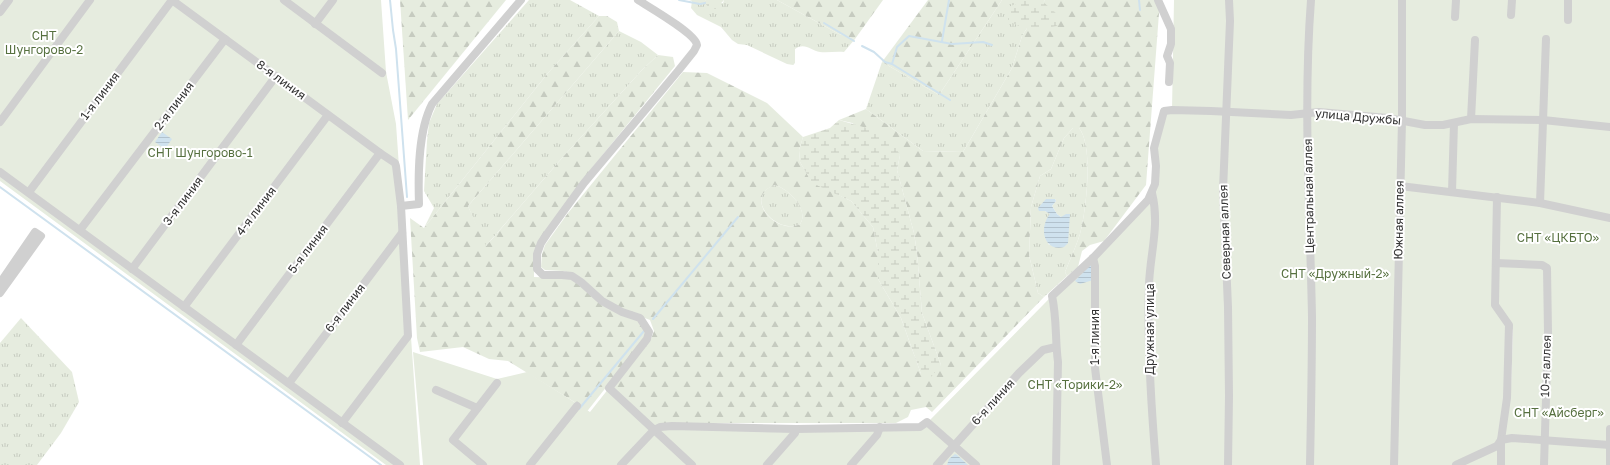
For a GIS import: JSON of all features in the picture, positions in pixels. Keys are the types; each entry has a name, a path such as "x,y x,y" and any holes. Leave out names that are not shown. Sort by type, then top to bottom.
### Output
{"street":[{"path":"0,12 10,0"},
{"path":"0,122 90,0"},
{"name":"8-я линия","path":"172,0 390,160 396,166 401,206"},
{"name":"1-я линия","path":"29,192 172,0"},
{"path":"284,0 382,73"},
{"path":"315,24 333,0"},
{"path":"342,423 408,336 401,206 419,204 419,180 423,125 432,104 521,0"},
{"path":"638,0 694,38 697,45 678,72 584,183 541,243 536,262 537,269 543,275 572,276 602,301 622,312 640,318 644,323 648,332 647,339 609,388 692,465"},
{"path":"1158,0 1171,29 1171,44 1167,56 1170,63 1169,82"},
{"name":"Северная аллея","path":"1228,465 1228,307 1223,190 1230,0"},
{"name":"Центральная аллея","path":"1310,465 1312,318 1307,75 1312,0"},
{"name":"Южная аллея","path":"1394,465 1402,121 1402,0"},
{"path":"1455,17 1456,0"},
{"path":"1511,15 1512,0"},
{"path":"1568,0 1568,20"},
{"name":"2-я линия","path":"80,230 225,39"},
{"path":"1540,203 1546,39"},
{"path":"1471,119 1476,40"},
{"name":"3-я линия","path":"132,269 276,76"},
{"name":"улица Дружбы","path":"1152,194 1155,184 1156,166 1154,148 1164,111 1172,110 1291,115 1319,112 1388,118 1425,125 1454,123 1471,119 1543,120 1610,127"},
{"name":"4-я линия","path":"184,306 328,115"},
{"path":"1452,192 1454,123"},
{"name":"5-я линия","path":"236,345 380,153"},
{"path":"0,172 400,465"},
{"path":"1400,186 1540,203 1610,218"},
{"path":"1056,465 1058,362 1055,310 1052,296 1093,258 1152,194"},
{"name":"Дружная улица","path":"1152,194 1156,208 1155,239 1149,283 1150,385 1156,465"},
{"path":"1497,197 1495,305 1509,325 1508,398 1502,440 1501,465"},
{"path":"0,283 38,234 0,293"},
{"name":"6-я линия","path":"289,383 402,236"},
{"name":"1-я линия","path":"1093,258 1095,266 1095,368 1106,465"},
{"name":"10-я аллея","path":"1496,263 1542,265 1547,268 1548,332 1544,465"},
{"name":"6-я линия","path":"936,465 1019,373 1043,350 1056,347"},
{"path":"483,465 453,440 497,383"},
{"path":"436,390 478,408"},
{"path":"530,465 577,406"},
{"path":"621,465 654,430 660,427 796,429 880,428 920,426 927,422 976,465"},
{"path":"851,465 877,435 880,428"},
{"path":"767,465 795,433 796,429"},
{"path":"1610,429 1610,465"},
{"path":"1456,465 1497,446 1502,440 1512,438 1610,445"}],"green space":[{"name":"СНТ Шунгорово-1","path":"0,0 381,0 386,72 396,124 420,465 386,465 0,181"},
{"path":"400,0 506,0 408,120"},
{"path":"529,0 570,0 599,16 548,73 424,228 434,208 424,191 429,123 437,104"},
{"path":"689,0 706,0 705,3 723,3 724,0 777,0 839,34 855,39 844,52 820,52 802,46 799,47 795,49 795,63 793,65 787,64 747,45 738,44 732,40 721,27 697,15 691,8 692,1"},
{"path":"706,0 724,0 716,9 709,8 705,3"},
{"path":"777,0 883,0 855,39 839,34"},
{"path":"928,0 1002,0 939,95 882,62"},
{"path":"1002,0 1045,0 1022,36 1012,68 963,152 923,151 866,109 882,62 939,95"},
{"path":"1020,0 1041,0 1058,15 1060,20 1057,26 1032,29 1020,27 1008,20 1008,7 1016,4"},
{"path":"1045,0 1160,0 1146,185 1104,241 1090,245 1082,251 1078,267 1067,276 1065,272 1080,234 1087,180 1084,137 1079,128 1073,128 1064,138 1051,169 1040,176 1031,207 1029,255 1038,293 1044,297 932,412 926,407 911,410 908,417 896,423 672,423 654,426 613,387 651,339 654,331 650,320 615,307 573,273 545,270 541,267 542,254 545,245 568,213 683,72 707,73 767,103 803,137 799,150 800,162 812,182 851,201 873,227 878,253 878,279 901,318 921,374 941,365 922,313 914,233 897,170 900,155 852,123 839,120 866,109 923,151 963,152 1012,68 1022,36","holes":["774,185 791,195 800,206 802,212 800,224 791,226 782,225 774,221 762,207 761,199 765,191"]},
{"name":"СНТ «Дружный-2»","path":"1174,0 1402,0 1406,21 1406,0 1610,0 1610,465 423,465 413,352 497,379 527,372 590,412 609,388 654,430 920,427 930,420 1152,194 1154,148 1164,111 1172,110","holes":["1509,326 1513,330 1511,388 1507,422"]},
{"path":"599,16 607,16 617,22 619,31 468,206 486,246 562,158 642,70 658,55 673,57 675,66 583,179 534,262 534,277 571,278 639,319 647,332 645,338 570,433 576,403 508,361 489,359 463,347 420,352 417,338 410,218 424,228 548,73"},
{"path":"619,31 641,42 658,55 642,70 562,158 485,247 468,206"},
{"path":"839,120 877,131 893,143 900,155 897,170 914,233 922,313 941,365 931,377 921,374 901,318 878,279 878,253 873,227 851,201 812,183 800,162 799,150 803,137 830,128"},
{"path":"1073,128 1079,128 1084,137 1087,164 1086,196 1080,234 1065,272 1067,276 1044,297 1038,293 1029,255 1031,207 1040,176 1051,169 1064,138","holes":["1055,199 1056,201 1052,206 1057,214 1069,223 1068,232 1049,245 1045,229 1050,214 1045,211"]},
{"path":"774,185 785,190 800,206 802,218 800,224 791,226 782,225 767,214 762,206 761,198 765,191"},
{"path":"21,318 72,372 79,402 61,433 37,465 0,465 0,343"}],"water":[{"path":"162,132 172,139 165,149 155,142"},
{"path":"1046,199 1055,199 1056,201 1052,206 1061,217 1066,214 1070,214 1068,243 1064,247 1057,248 1051,246 1045,237 1045,225 1050,214 1045,211 1039,211 1038,208"},
{"path":"1090,265 1092,265 1093,280 1080,284 1075,281"},
{"path":"955,454 968,465 947,465 949,459"}],"waterway":[{"path":"390,0 396,49 407,197"},
{"path":"679,0 700,4 705,3"},
{"path":"942,41 949,0"},
{"path":"1139,0 1140,10"},
{"path":"824,23 854,41"},
{"path":"892,64 897,47 909,36 952,44 983,42 992,45"},
{"path":"862,46 874,52 885,62 892,64 950,100"},
{"path":"0,187 381,465"},
{"path":"653,319 738,217"},
{"path":"579,409 644,331"}],"park label":[{"name":"СНТ Шунгорово-2","path":"44,43"},
{"name":"СНТ «ЦКБТО»","path":"1558,238"},
{"name":"СНТ «Торики-2»","path":"1075,385"},
{"name":"СНТ «Айсберг»","path":"1559,413"}]}
